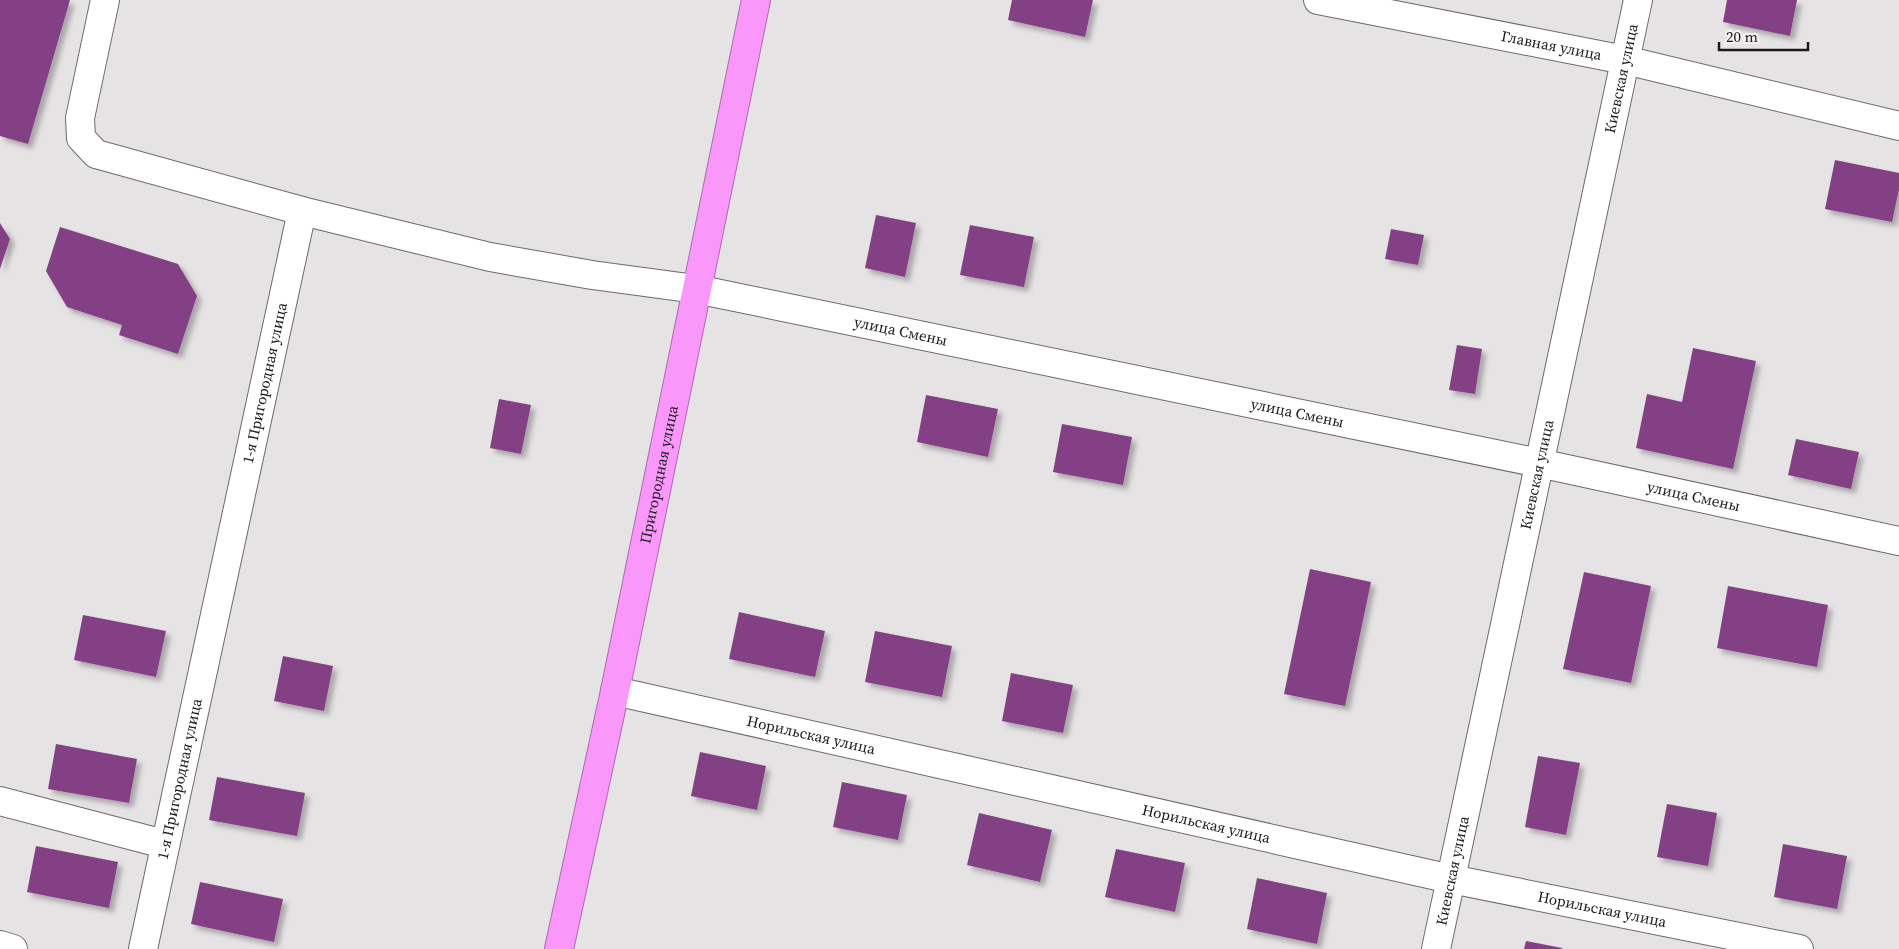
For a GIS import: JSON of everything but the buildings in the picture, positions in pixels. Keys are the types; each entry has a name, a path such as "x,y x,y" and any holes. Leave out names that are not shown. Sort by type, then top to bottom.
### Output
{"highway":[{"name":"Пригородная улица","path":"559,949 615,691 756,0"}],"street":[{"path":"105,0 80,118 81,138 96,154 302,211 490,257 592,275 696,289"},
{"name":"Главная улица","path":"1318,0 1625,60 1899,126"},
{"name":"Киевская улица","path":"1436,949 1638,0"},
{"name":"1-я Пригородная улица","path":"143,949 164,844 302,211"},
{"name":"улица Смены","path":"696,289 1540,463 1899,541"},
{"name":"Норильская улица","path":"615,691 1452,880 1799,949"},
{"path":"0,801 164,844"},
{"path":"0,945 13,949"}]}
